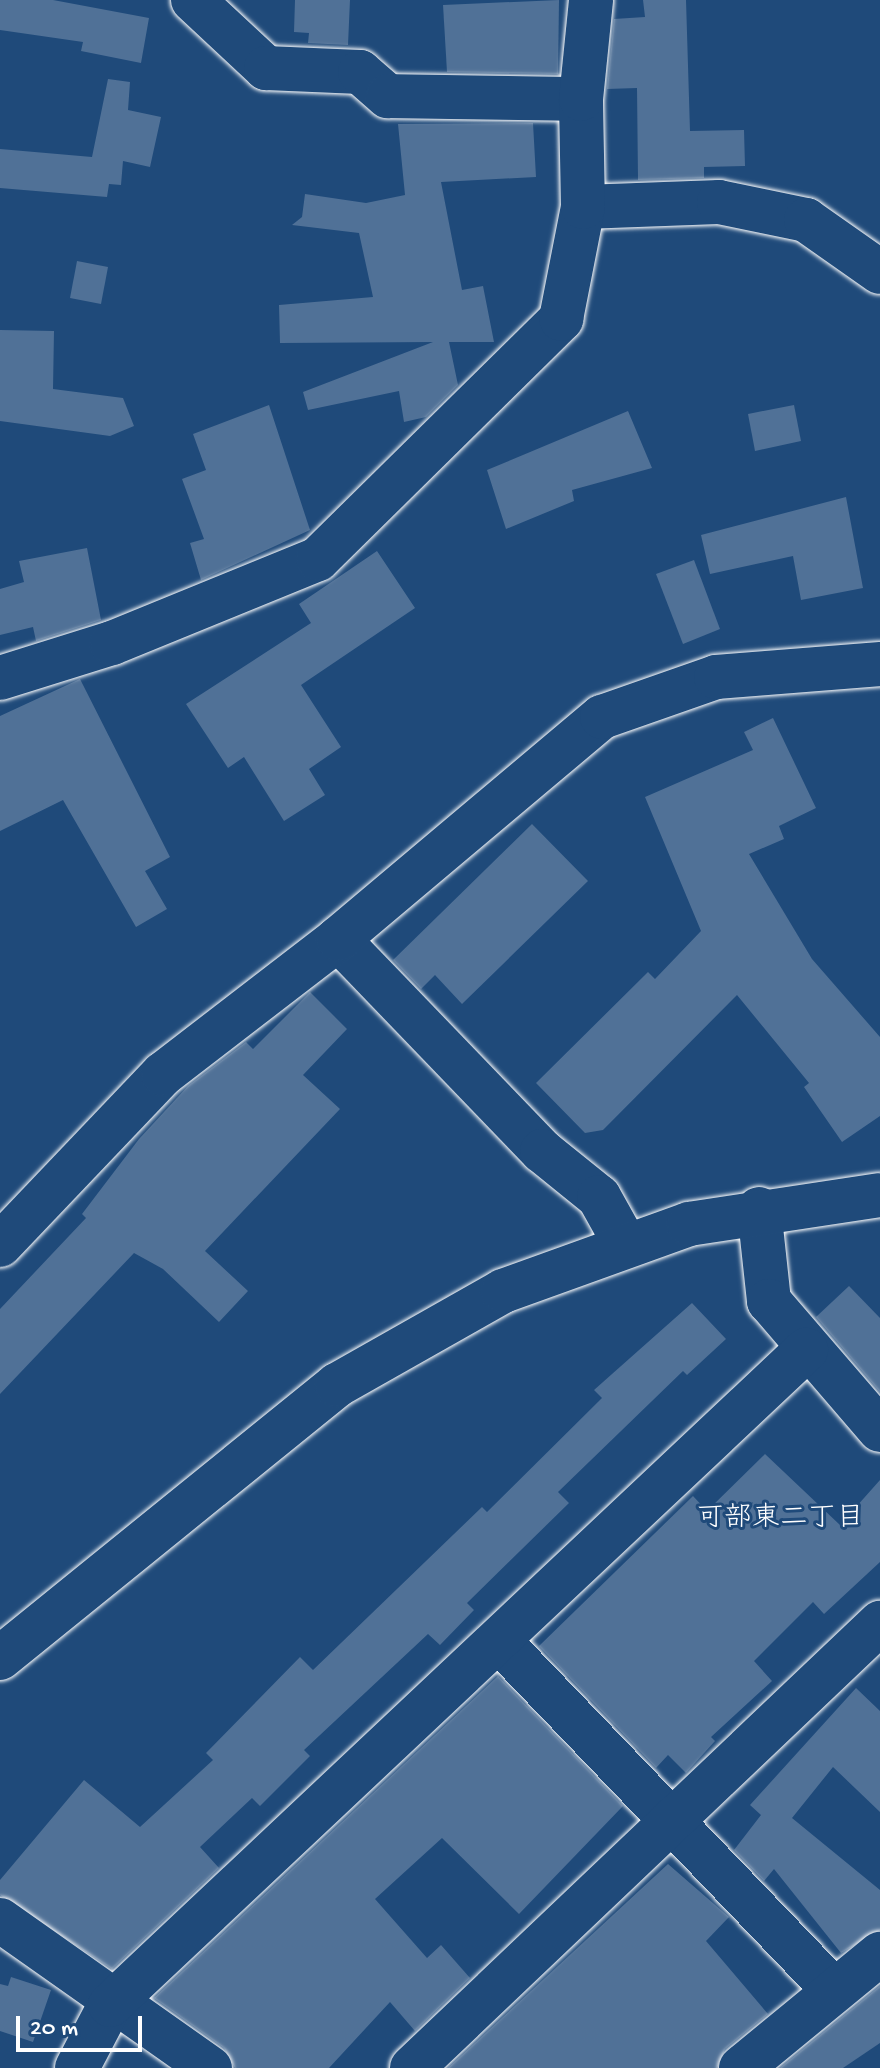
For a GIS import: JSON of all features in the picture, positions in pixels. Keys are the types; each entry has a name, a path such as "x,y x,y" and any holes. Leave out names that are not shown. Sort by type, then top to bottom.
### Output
{"street":[{"path":"193,0 266,68 360,72 388,96 581,99"},
{"path":"0,678 112,643 318,559 561,319 583,207 581,99 591,0"},
{"path":"583,207 719,202 806,220 880,272"},
{"path":"0,1245 163,1074 338,939 602,717 716,677 880,664"},
{"path":"338,939 542,1151 599,1197 624,1242"},
{"path":"0,1658 337,1385 503,1291 624,1242 759,1209 880,1195"},
{"path":"759,1209 769,1301 806,1350 880,1430"},
{"path":"77,2068 110,2005 500,1642 806,1350"},
{"path":"412,2068 880,1623"},
{"path":"500,1642 668,1824 833,1989"},
{"path":"0,1920 110,2005 210,2068"},
{"path":"741,2068 833,1989 880,1954"}],"building":[{"path":"0,0 53,0 149,18 141,63 81,51 83,42 0,30"},
{"path":"295,0 350,0 348,45 308,43 309,33 294,32"},
{"path":"559,0 558,74 447,72 443,5"},
{"path":"643,0 686,0 690,131 744,130 745,166 704,167 704,178 638,180 637,88 607,89 614,19 645,17"},
{"path":"108,79 130,82 128,110 161,117 150,167 123,161 121,185 109,184 107,197 0,188 0,149 92,157"},
{"path":"533,123 536,177 441,182 462,290 483,286 494,342 449,342 458,385 426,417 404,422 399,391 308,410 303,392 433,342 280,343 279,305 373,297 359,233 292,225 302,217 305,194 366,203 405,195 398,124"},
{"path":"77,261 108,267 101,304 70,298"},
{"path":"0,330 54,331 53,389 123,398 134,426 110,436 0,421"},
{"path":"269,405 310,530 201,580 190,543 204,539 182,479 206,470 193,434"},
{"path":"794,405 801,441 755,451 748,414"},
{"path":"628,411 652,468 572,490 574,501 506,529 487,470"},
{"path":"846,497 863,588 801,600 793,556 710,574 701,535"},
{"path":"87,548 101,620 36,641 33,627 0,635 0,589 24,582 19,561"},
{"path":"377,551 415,608 301,685 341,747 309,769 325,795 284,821 244,757 228,768 186,704 311,623 299,604"},
{"path":"694,560 720,629 683,644 656,574"},
{"path":"80,679 170,857 145,871 167,909 136,927 63,800 0,831 0,716"},
{"path":"773,718 816,808 779,826 784,839 749,854 812,959 880,1037 880,1116 842,1142 804,1087 809,1083 737,995 603,1130 585,1133 536,1083 648,972 655,979 701,931 645,797 753,750 744,732"},
{"path":"532,824 588,881 462,1004 435,975 421,989 393,960"},
{"path":"310,992 347,1029 303,1075 340,1109 205,1251 248,1291 219,1322 163,1269 134,1253 0,1394 0,1309 86,1218 82,1214 139,1139 188,1086 246,1042 253,1049"},
{"path":"849,1286 880,1318 880,1392 816,1317"},
{"path":"692,1303 726,1339 687,1375 683,1371 558,1492 569,1503 467,1603 474,1610 440,1645 428,1634 304,1750 310,1756 260,1806 252,1798 200,1847 219,1868 112,1969 0,1895 0,1880 84,1780 140,1827 213,1760 206,1753 300,1657 313,1670 482,1507 487,1512 602,1398 594,1390"},
{"path":"765,1454 840,1525 880,1480 880,1562 824,1614 813,1602 754,1661 772,1681 711,1737 715,1741 686,1773 668,1755 656,1768 539,1646 693,1496 707,1511"},
{"path":"498,1676 623,1806 519,1914 442,1838 375,1899 427,1958 441,1945 470,1978 415,2031 390,2002 329,2068 235,2068 224,2048 154,1998"},
{"path":"856,1688 880,1711 880,1812 833,1767 792,1818 880,1890 880,1930 841,1953 774,1869 764,1881 734,1850 761,1815 750,1805"},
{"path":"668,1864 729,1917 706,1941 768,2014 725,2049 717,2068 448,2068"},
{"path":"11,1977 51,1990 33,2042 0,2031 0,1984 8,1986"},
{"path":"880,1986 880,2043 843,2068 780,2068"}],"district":[{"name":"可部東二丁目","path":"780,1520"}]}
